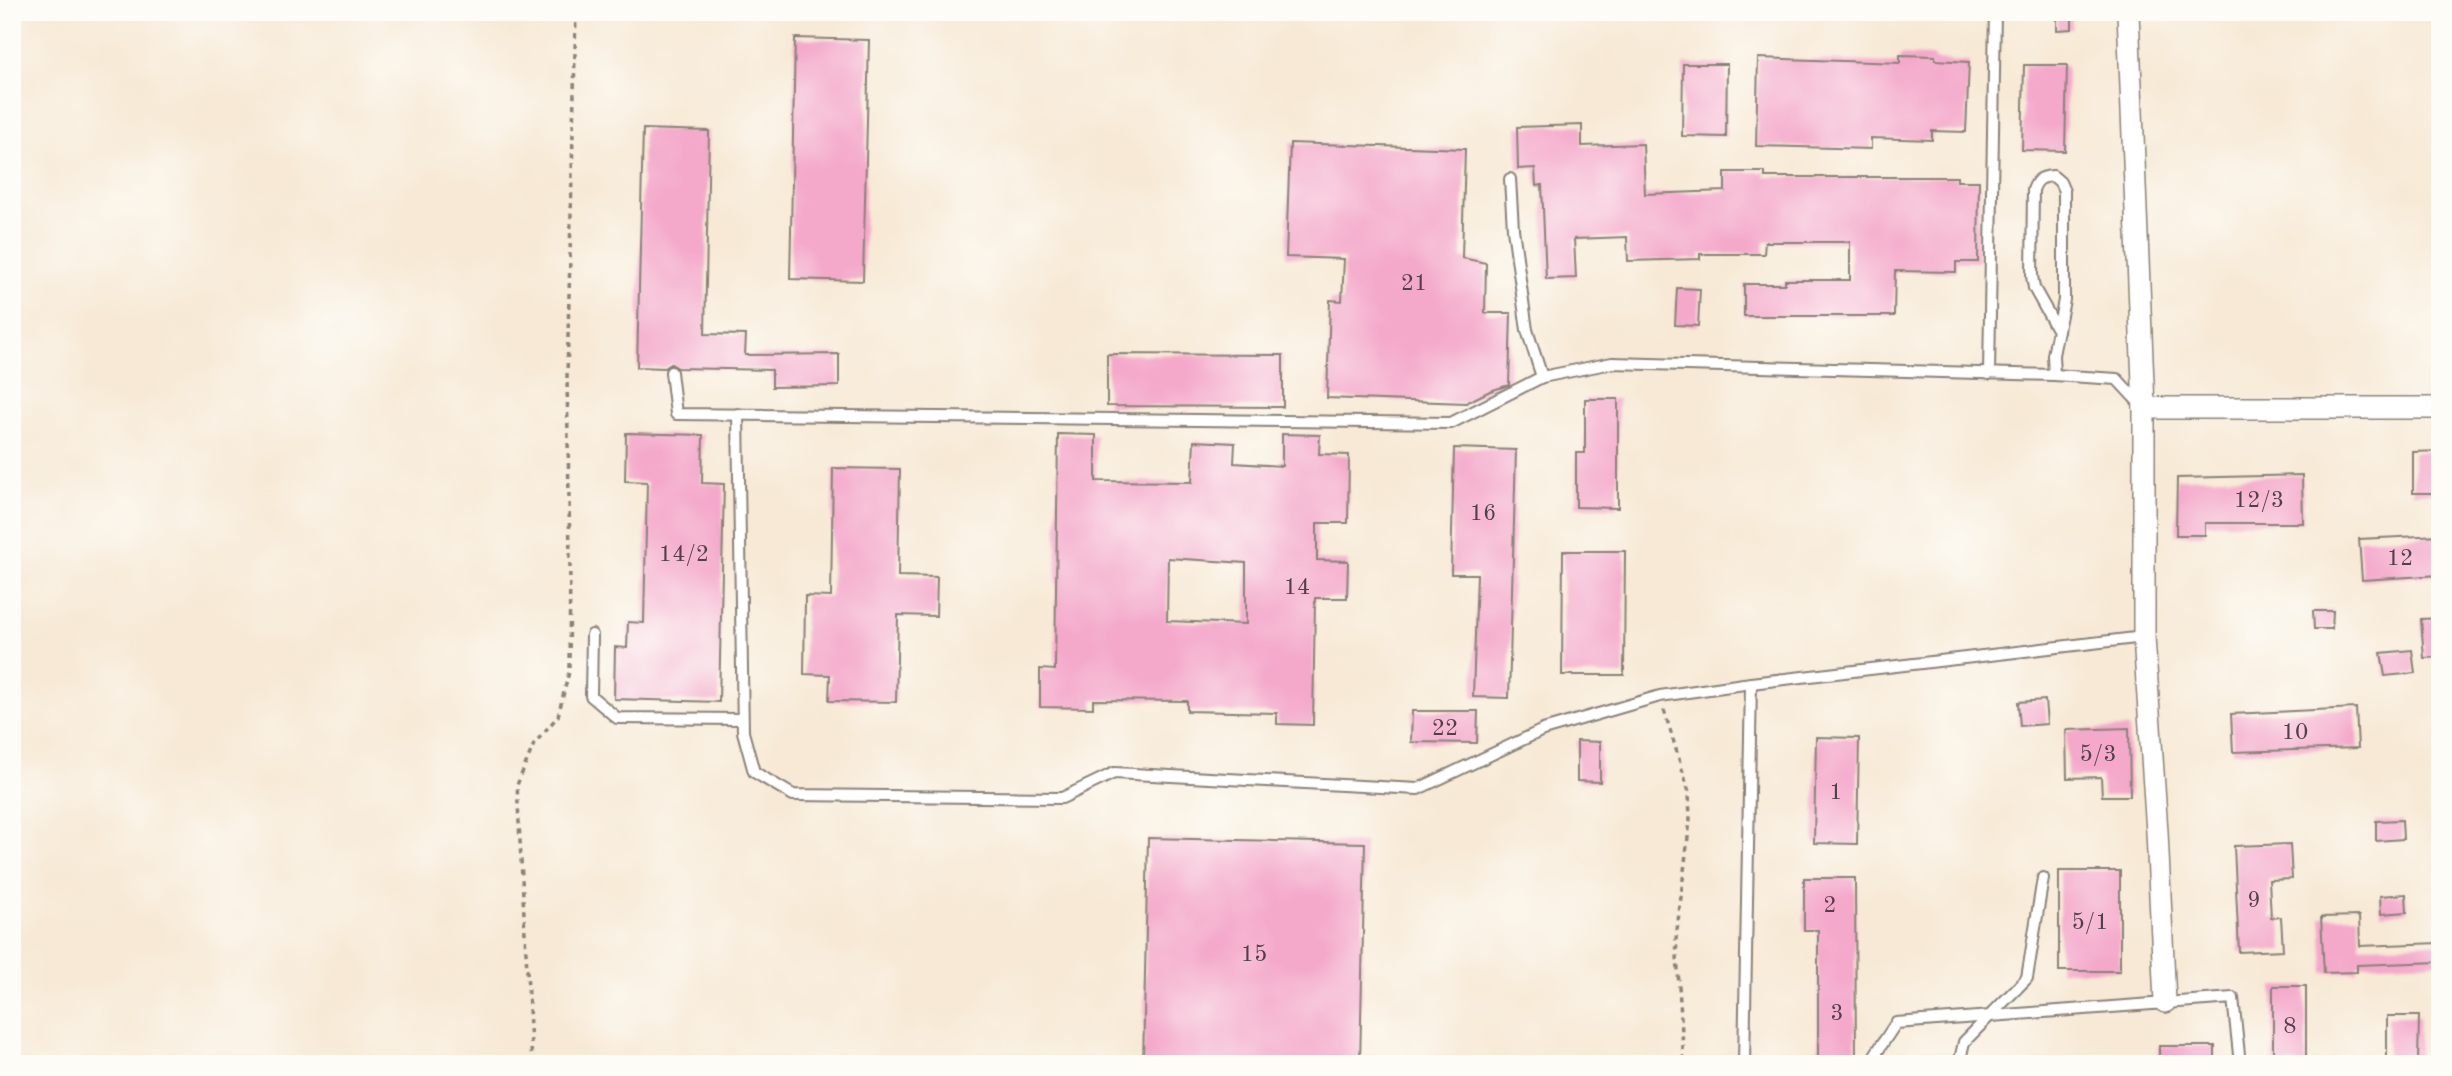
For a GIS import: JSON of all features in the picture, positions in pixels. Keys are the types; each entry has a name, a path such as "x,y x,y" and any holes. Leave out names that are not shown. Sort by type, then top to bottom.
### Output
{"street":[{"path":"2128,12 2144,408 2144,637 2165,1002"},
{"path":"2144,408 2440,408"}],"lane":[{"path":"1989,373 1995,12"},
{"path":"2054,375 2053,355 2058,331 2064,300 2064,191 2053,176 2036,181 2033,190 2032,276 2035,288 2058,331"},
{"path":"1510,179 1513,229 1527,330 1542,377"},
{"path":"671,372 676,414 1451,424 1542,377 1612,363 2117,379 2144,408"},
{"path":"738,414 743,732 754,772 793,795 1062,798 1114,774 1418,789 1543,730 1660,696 2144,637"},
{"path":"592,635 591,696 617,718 742,719"},
{"path":"1744,1064 1751,683"},
{"path":"1959,1064 1964,1042 2028,978 2043,878"},
{"path":"1869,1064 1896,1023 2233,998 2240,1064"}],"path":[{"path":"532,1064 517,785 534,744 558,716 569,672 567,377 576,12"},
{"path":"1660,696 1689,792 1690,820 1676,939 1684,1064"}],"building":[{"path":"2057,12 2072,12 2072,29 2057,30"},
{"path":"795,38 869,40 863,281 790,279"},
{"path":"1900,55 1935,56 1935,60 1969,62 1966,132 1932,131 1932,140 1871,138 1871,149 1756,146 1758,58 1900,63"},
{"path":"1683,64 1727,64 1726,137 1682,136"},
{"path":"2024,65 2067,65 2065,151 2022,150"},
{"path":"1582,125 1582,146 1643,144 1645,194 1725,191 1725,172 1765,172 1765,177 1957,177 1957,181 1979,181 1978,262 1956,262 1956,272 1895,271 1894,316 1744,316 1744,284 1785,284 1785,280 1850,280 1850,242 1765,242 1764,254 1700,254 1700,259 1628,261 1627,237 1574,239 1576,278 1546,279 1542,185 1536,186 1535,168 1518,169 1517,127"},
{"path":"643,129 709,131 705,334 746,335 745,355 839,354 839,386 772,387 772,370 678,368 671,364 665,368 637,367"},
{"path":"1290,143 1465,149 1462,258 1486,263 1485,313 1511,313 1509,385 1466,403 1327,398 1330,300 1342,301 1344,259 1286,257"},
{"path":"1677,288 1700,289 1698,326 1675,325"},
{"path":"1107,354 1283,355 1283,407 1107,406"},
{"path":"1585,399 1618,399 1618,508 1576,507 1576,453 1585,453"},
{"path":"626,433 703,435 702,483 724,484 719,702 614,699 615,647 627,648 628,622 644,623 647,482 625,481"},
{"path":"1058,434 1096,435 1096,481 1192,482 1194,441 1235,443 1234,463 1282,466 1282,434 1320,435 1319,454 1349,455 1348,523 1317,523 1317,560 1348,561 1347,598 1315,598 1313,725 1277,724 1277,713 1187,711 1187,701 1093,700 1093,708 1040,707 1040,669 1055,670","holes":["1168,558 1246,563 1246,624 1167,621"]},
{"path":"1454,448 1516,450 1509,698 1473,697 1477,574 1451,574"},
{"path":"2440,451 2440,493 2413,493 2413,452"},
{"path":"833,468 900,469 898,576 937,577 936,616 898,615 896,702 829,701 830,675 804,674 805,596 831,597"},
{"path":"2302,475 2303,523 2205,523 2205,535 2176,535 2177,478"},
{"path":"2440,535 2440,575 2362,580 2359,539"},
{"path":"1563,551 1625,551 1624,675 1562,675"},
{"path":"2313,611 2333,611 2332,629 2314,629"},
{"path":"2440,618 2440,657 2424,658 2421,619"},
{"path":"2412,650 2415,673 2385,676 2381,653"},
{"path":"2045,700 2047,724 2020,726 2018,702"},
{"path":"2356,708 2358,748 2233,752 2231,714"},
{"path":"1412,711 1478,711 1477,743 1411,742"},
{"path":"2129,728 2130,796 2102,796 2101,777 2067,778 2066,730"},
{"path":"1816,737 1859,738 1857,844 1814,843"},
{"path":"1577,741 1600,742 1600,782 1577,781"},
{"path":"2402,820 2403,839 2376,841 2376,821"},
{"path":"1148,838 1365,843 1360,1064 1143,1064"},
{"path":"2290,844 2292,879 2269,880 2271,918 2281,917 2283,950 2239,952 2234,846"},
{"path":"2059,871 2120,871 2120,971 2059,971"},
{"path":"1804,878 1855,878 1856,1064 1818,1064 1818,930 1804,930"},
{"path":"2406,894 2407,912 2381,914 2380,896"},
{"path":"2359,916 2360,946 2440,943 2440,962 2357,965 2357,972 2324,973 2321,917"},
{"path":"2273,986 2306,986 2306,1064 2273,1064"},
{"path":"2387,1016 2419,1016 2418,1064 2387,1064"},
{"path":"2159,1046 2215,1046 2215,1064 2159,1064"}]}
